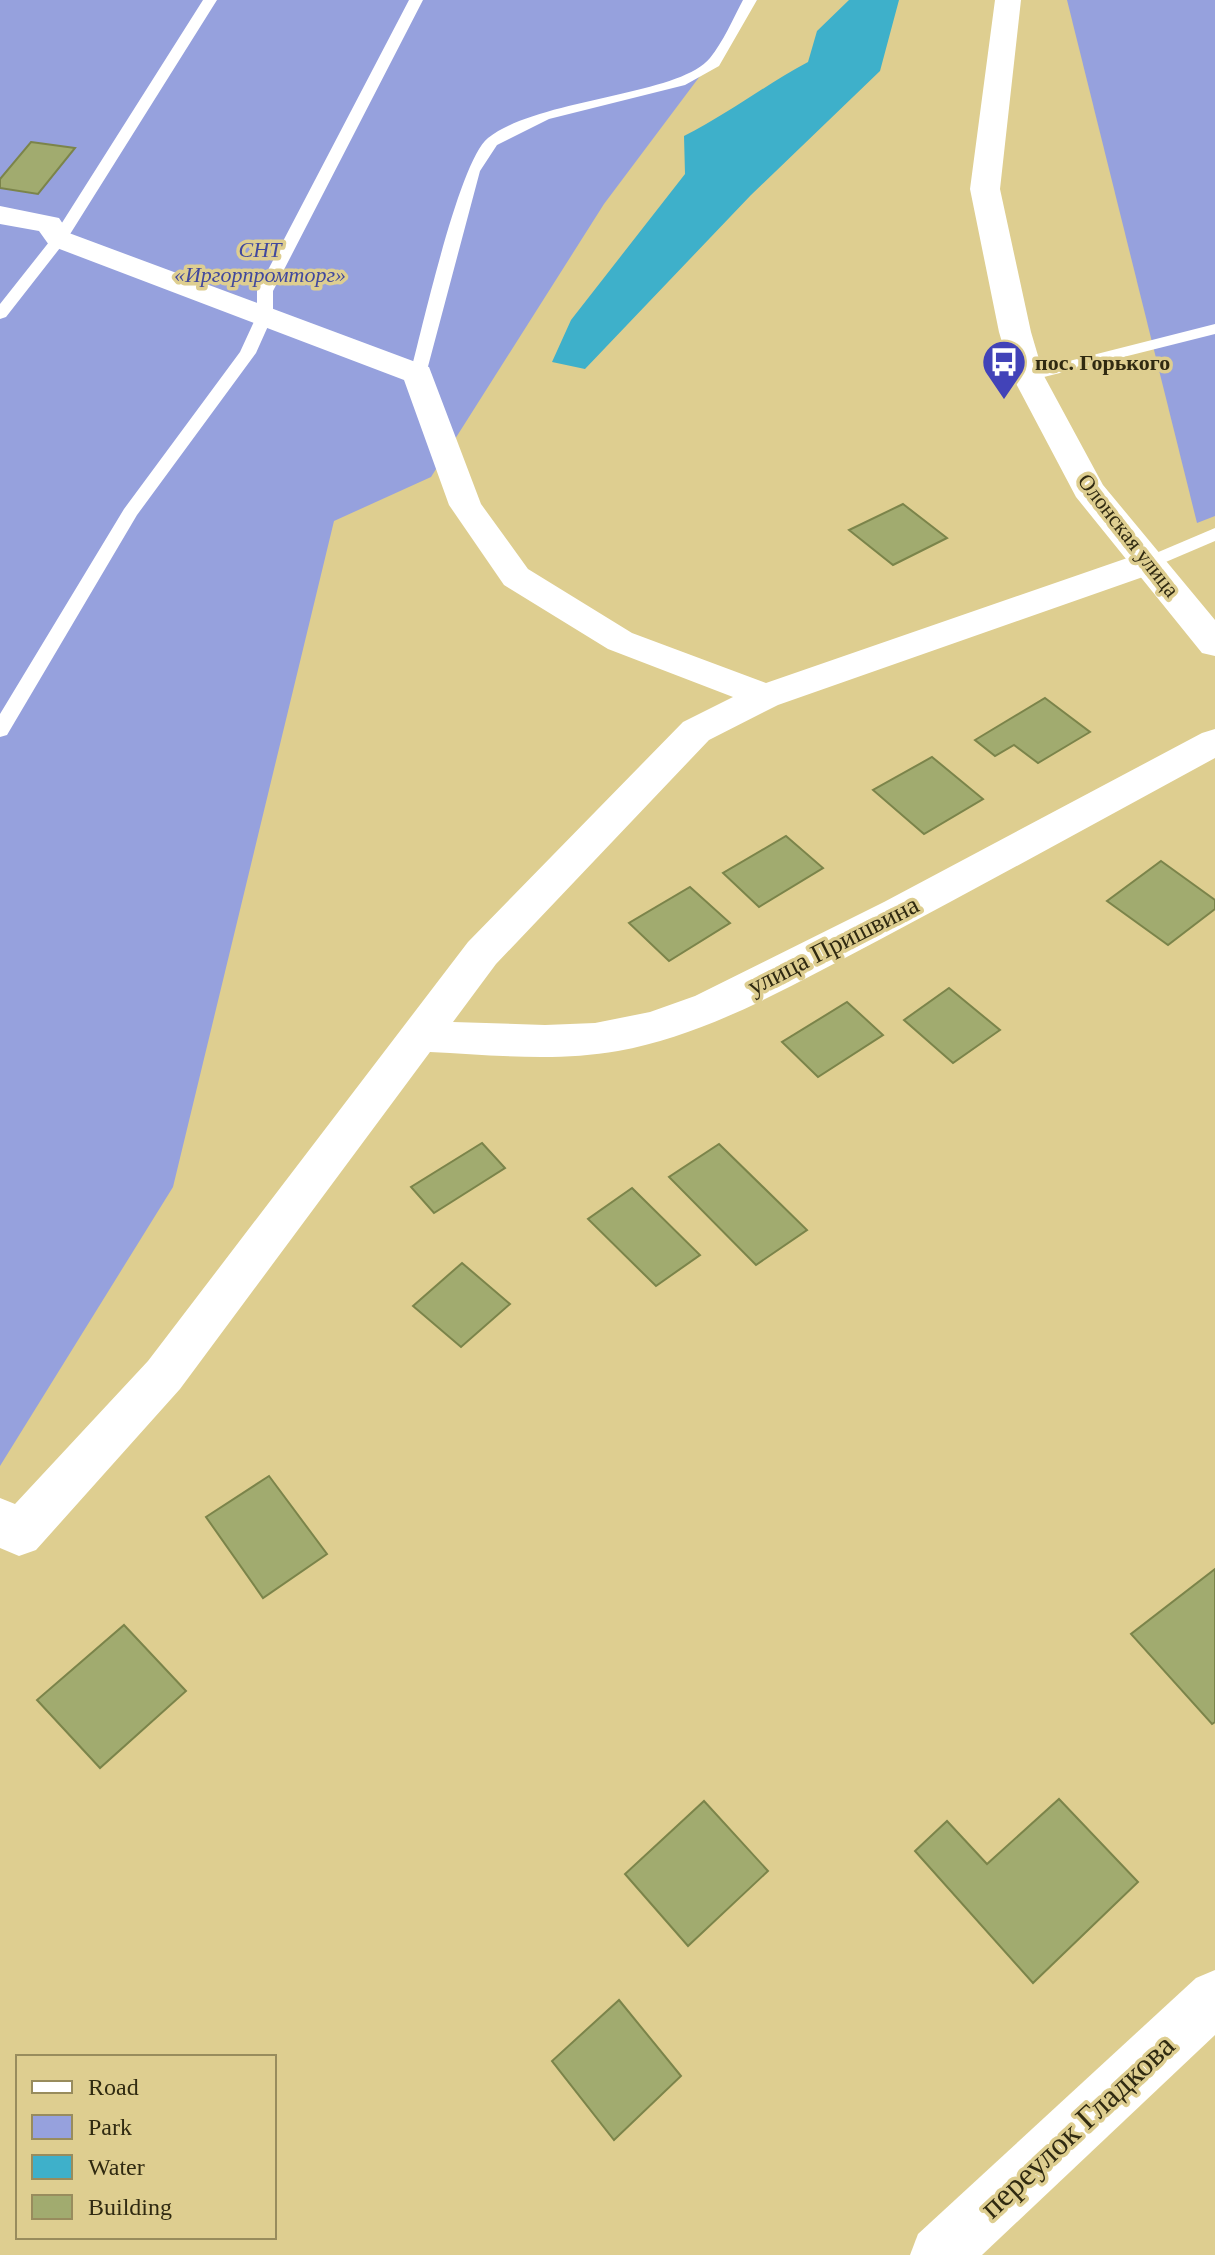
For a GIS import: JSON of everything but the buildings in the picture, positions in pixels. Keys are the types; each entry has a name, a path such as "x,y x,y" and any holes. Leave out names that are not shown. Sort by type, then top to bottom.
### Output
{"street":[{"name":"Олонская улица","path":"1008,0 985,189 1015,332 1028,376 1088,489 1215,644"},
{"path":"0,215 49,224 59,239 418,374 465,505 516,577 620,641 765,696"},
{"path":"6,1537 164,1375 482,953 696,731 765,696 1148,563"},
{"name":"улица Пришвина","path":"420,1036 561,1040 618,1035 674,1020 739,994 976,872 1215,742"},
{"name":"переулок Гладкова","path":"939,2255 1215,1997"}],"lane":[{"path":"0,314 59,239 210,0"},
{"path":"0,730 130,513 248,353 265,315 265,291 416,0"},
{"path":"418,374 473,171 492,142 544,116 680,82 714,63 750,0"},
{"path":"1028,376 1215,329"},
{"path":"1148,563 1215,534"}],"green space":[{"name":"СНТ «Иргорпромторг»","path":"0,0 757,0 604,204 431,477 334,521 173,1187 0,1466"},
{"path":"1067,0 1215,0 1215,516 1197,523"}],"water":[{"path":"849,0 899,0 880,71 751,195 585,369 552,362 571,320 685,174 684,136 808,62 817,31"}],"place":[{"name":"пос. Горького","path":"1004,401"}]}
